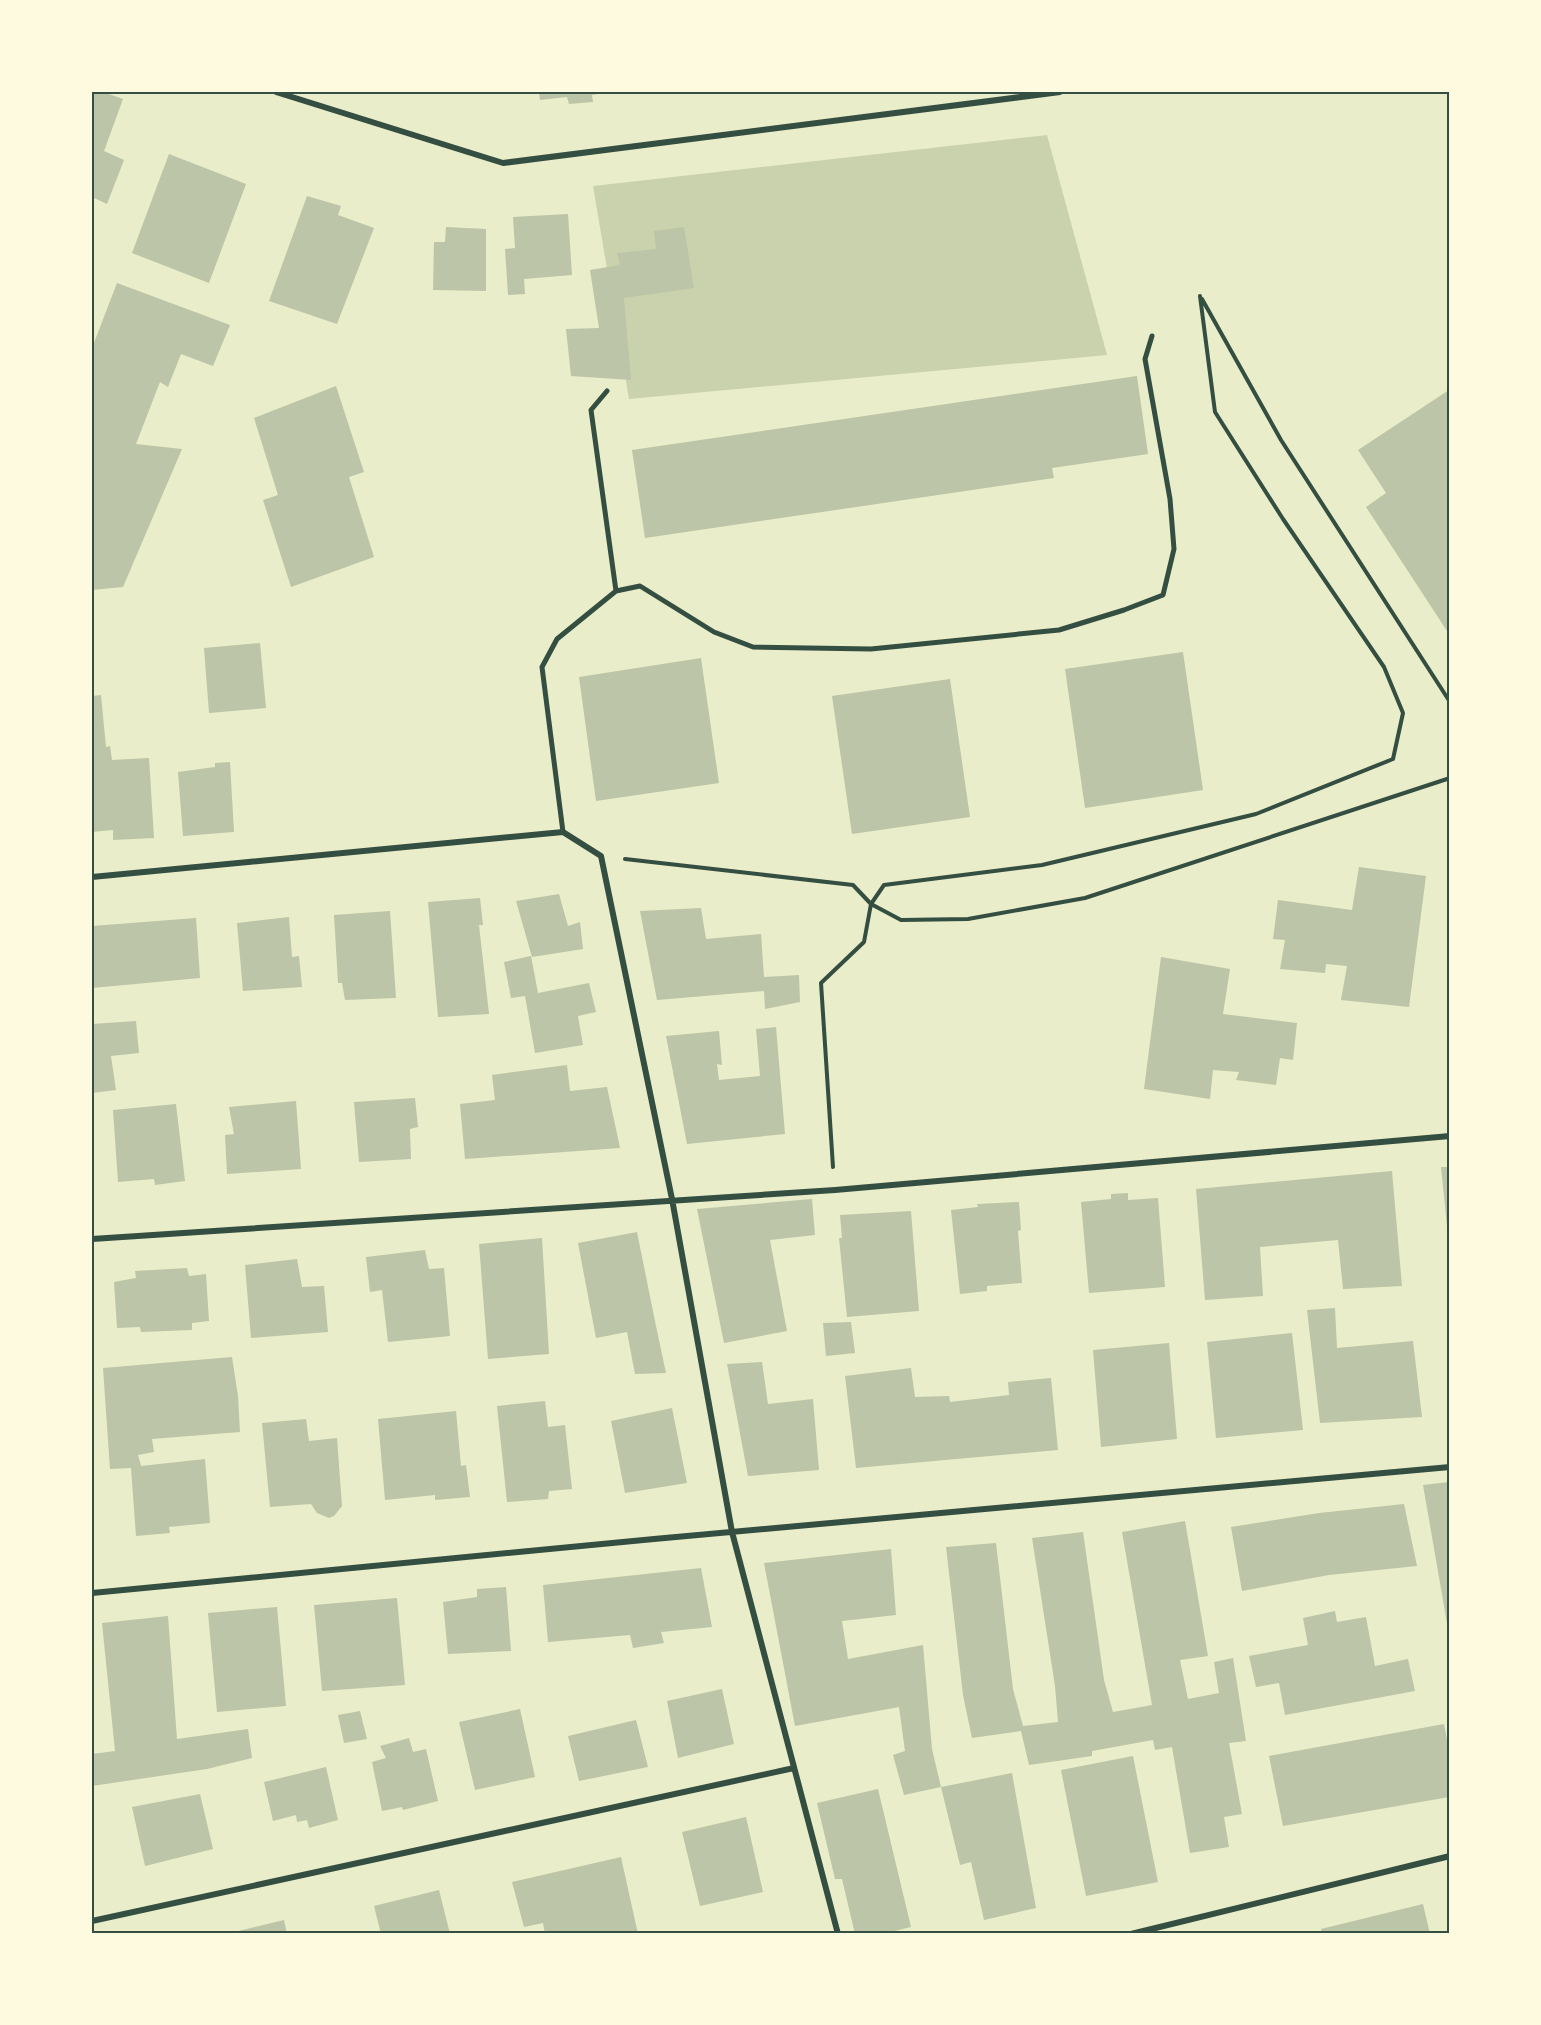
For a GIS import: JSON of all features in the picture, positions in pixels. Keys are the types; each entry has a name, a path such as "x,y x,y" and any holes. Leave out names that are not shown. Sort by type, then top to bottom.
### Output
{"street":[{"path":"276,92 503,163 1060,92"},
{"path":"563,832 543,667 557,639 616,591 640,586 714,632 753,647 871,650 1059,630 1163,596 1174,549 1170,498 1145,359 1152,336"},
{"path":"607,391 591,410 616,591"},
{"path":"92,877 563,832 601,856 672,1199 732,1532 838,1934"},
{"path":"92,1239 835,1190 1449,1136"},
{"path":"92,1593 1449,1467"},
{"path":"92,1921 794,1768"},
{"path":"1131,1934 1449,1856"}],"path":[{"path":"835,1190 821,983 864,942 871,904 884,885 1042,865 1256,814 1393,759 1403,713 1384,667 1283,519 1215,412 1200,296 1281,440 1449,702"},
{"path":"601,856 853,885 871,904 901,920 968,919 1085,898 1449,778"}],"green space":[{"path":"1047,135 1107,355 629,399 593,186"}],"building":[{"path":"92,92 103,92 123,99 104,151 124,160 107,204 92,197"},
{"path":"539,92 604,93 592,95 593,102 569,104 567,97 540,100"},
{"path":"169,154 246,184 209,283 132,253"},
{"path":"307,196 341,206 338,215 374,228 337,324 269,301"},
{"path":"568,214 572,275 524,279 525,294 508,295 505,249 515,248 513,217"},
{"path":"446,227 486,229 486,291 433,290 434,242 445,242"},
{"path":"684,227 694,288 624,298 631,380 571,376 566,329 599,328 590,270 620,265 617,253 656,249 654,231"},
{"path":"117,283 230,325 213,366 181,354 168,387 160,382 136,444 182,449 123,587 92,590 92,348"},
{"path":"1137,376 1148,454 1052,468 1054,478 645,538 632,450"},
{"path":"336,386 364,472 349,477 374,557 291,587 263,500 278,495 254,418"},
{"path":"1449,390 1449,634 1366,507 1386,493 1358,450"},
{"path":"260,643 266,708 209,713 204,648"},
{"path":"1183,652 1203,790 1085,808 1065,669"},
{"path":"701,658 719,783 596,801 579,677"},
{"path":"950,679 970,817 852,834 832,696"},
{"path":"101,695 106,747 110,746 112,760 149,758 154,838 113,840 113,830 92,832 92,696"},
{"path":"230,762 234,832 183,836 178,772 215,767 215,763"},
{"path":"1359,867 1426,876 1409,1007 1341,1000 1347,966 1326,964 1325,973 1280,969 1285,940 1273,939 1278,900 1352,910"},
{"path":"559,894 568,926 580,922 583,949 532,957 516,901"},
{"path":"480,898 483,925 479,925 489,1014 438,1017 428,902"},
{"path":"701,908 706,939 761,934 764,977 799,975 800,1002 765,1009 764,991 657,1000 640,911"},
{"path":"390,911 396,998 345,1000 342,983 338,983 334,915"},
{"path":"289,917 292,957 299,956 302,987 243,991 237,923"},
{"path":"196,918 200,978 92,988 92,926"},
{"path":"531,956 538,993 589,983 596,1012 578,1016 583,1045 535,1053 525,996 511,998 504,962"},
{"path":"1161,957 1230,969 1223,1014 1297,1023 1293,1060 1280,1058 1276,1085 1236,1080 1239,1072 1213,1070 1210,1099 1144,1089"},
{"path":"136,1021 139,1053 111,1056 116,1090 92,1093 92,1024"},
{"path":"776,1027 785,1134 687,1144 666,1036 719,1031 722,1065 717,1064 719,1080 760,1076 756,1029"},
{"path":"567,1065 570,1091 607,1087 620,1148 465,1159 460,1104 495,1100 492,1075"},
{"path":"415,1098 418,1127 410,1129 411,1159 359,1162 354,1102"},
{"path":"296,1101 301,1169 227,1174 225,1135 234,1134 229,1107"},
{"path":"176,1104 185,1181 155,1185 154,1179 118,1182 113,1110"},
{"path":"1441,1167 1449,1167 1449,1236 1448,1236"},
{"path":"1392,1171 1402,1286 1343,1289 1338,1240 1260,1247 1263,1296 1205,1300 1196,1189"},
{"path":"1128,1193 1128,1200 1158,1198 1165,1287 1089,1293 1081,1202 1111,1199 1111,1194"},
{"path":"812,1199 815,1235 770,1240 787,1331 724,1343 697,1209"},
{"path":"1019,1202 1021,1230 1018,1231 1022,1283 987,1286 987,1291 960,1294 951,1210 978,1207 977,1204"},
{"path":"911,1211 919,1311 847,1317 839,1238 842,1238 840,1215"},
{"path":"637,1232 666,1373 635,1374 627,1332 596,1338 578,1243"},
{"path":"542,1238 549,1354 488,1359 479,1244"},
{"path":"425,1250 429,1269 444,1268 450,1336 388,1342 382,1290 370,1292 366,1257"},
{"path":"297,1259 302,1287 324,1286 328,1332 251,1338 245,1265"},
{"path":"187,1268 189,1276 206,1274 209,1321 192,1323 192,1330 141,1332 140,1327 117,1328 114,1282 136,1278 135,1271"},
{"path":"1335,1308 1337,1348 1413,1341 1422,1417 1320,1423 1307,1310"},
{"path":"851,1322 855,1353 826,1356 823,1323"},
{"path":"1292,1333 1303,1430 1216,1438 1207,1342"},
{"path":"1169,1343 1177,1439 1101,1447 1093,1350"},
{"path":"232,1357 238,1396 240,1432 152,1439 154,1452 138,1455 141,1466 205,1459 210,1523 169,1527 170,1533 136,1536 131,1468 110,1469 103,1368"},
{"path":"762,1362 768,1404 813,1399 819,1470 748,1476 727,1364"},
{"path":"911,1368 915,1397 949,1396 950,1402 1009,1395 1008,1382 1051,1378 1058,1450 856,1468 845,1376"},
{"path":"545,1401 548,1427 565,1425 572,1489 549,1491 548,1499 507,1502 497,1406"},
{"path":"672,1408 687,1483 625,1493 611,1421"},
{"path":"456,1411 461,1466 466,1465 470,1497 435,1500 435,1495 385,1500 378,1419"},
{"path":"306,1419 309,1441 337,1438 342,1506 334,1516 329,1518 317,1513 311,1504 270,1507 262,1423"},
{"path":"1449,1482 1449,1629 1448,1629 1423,1485"},
{"path":"1404,1504 1417,1566 1329,1575 1242,1591 1231,1527 1319,1513"},
{"path":"1185,1521 1208,1656 1180,1660 1188,1699 1219,1693 1214,1662 1233,1658 1246,1741 1229,1743 1242,1814 1224,1817 1229,1847 1190,1853 1172,1747 1155,1750 1153,1740 1092,1751 1092,1756 1029,1765 1021,1731 972,1738 963,1695 946,1547 996,1543 1013,1689 1023,1726 1058,1722 1055,1686 1032,1538 1083,1532 1104,1680 1113,1712 1152,1705 1122,1532"},
{"path":"891,1549 896,1615 842,1621 848,1659 923,1645 932,1749 941,1787 904,1795 893,1755 905,1751 899,1707 795,1726 764,1563"},
{"path":"701,1568 712,1627 661,1632 664,1643 633,1648 630,1635 548,1642 543,1585"},
{"path":"506,1587 511,1651 448,1654 443,1602 477,1597 477,1589"},
{"path":"397,1598 405,1685 322,1691 314,1605"},
{"path":"277,1607 286,1706 217,1712 208,1613"},
{"path":"1335,1611 1337,1622 1366,1617 1375,1666 1408,1659 1415,1691 1285,1715 1279,1683 1256,1687 1249,1656 1308,1645 1303,1618"},
{"path":"168,1616 177,1739 248,1729 252,1758 207,1769 92,1786 92,1754 115,1751 102,1623"},
{"path":"722,1689 734,1744 678,1758 667,1701"},
{"path":"520,1709 535,1777 475,1790 459,1722"},
{"path":"360,1711 367,1739 344,1743 338,1715"},
{"path":"636,1720 648,1767 579,1781 568,1736"},
{"path":"1444,1724 1449,1751 1449,1797 1283,1826 1269,1756"},
{"path":"409,1738 413,1752 426,1749 438,1801 403,1810 402,1807 382,1811 372,1762 386,1758 380,1746"},
{"path":"1133,1756 1158,1882 1086,1896 1061,1770"},
{"path":"326,1767 338,1820 309,1828 307,1820 297,1822 296,1815 273,1821 264,1782"},
{"path":"1012,1773 1036,1908 984,1920 971,1862 960,1865 941,1787"},
{"path":"878,1789 911,1927 882,1934 855,1934 842,1879 835,1879 817,1803"},
{"path":"200,1794 213,1849 145,1866 132,1807"},
{"path":"746,1817 763,1892 700,1906 682,1832"},
{"path":"621,1857 638,1934 545,1934 543,1923 524,1927 512,1882"},
{"path":"439,1890 450,1934 381,1934 374,1906"},
{"path":"1423,1904 1430,1934 1322,1934 1321,1929"},
{"path":"284,1920 287,1934 230,1934 230,1933"}]}
